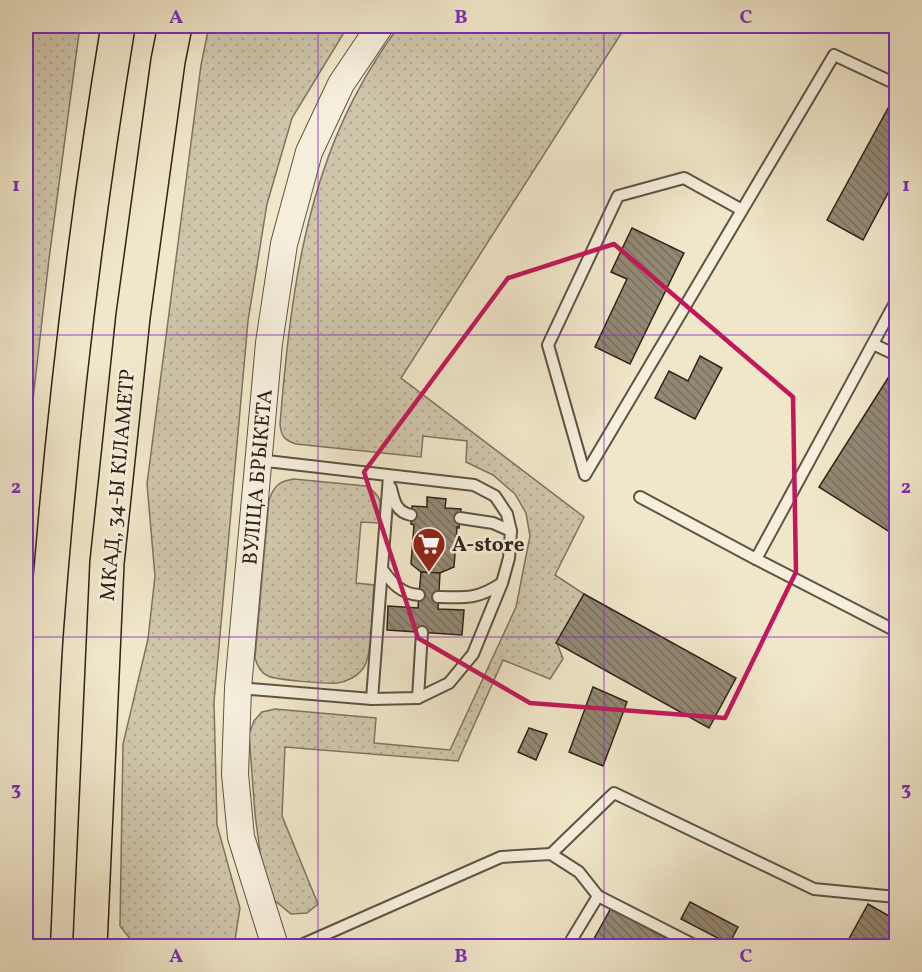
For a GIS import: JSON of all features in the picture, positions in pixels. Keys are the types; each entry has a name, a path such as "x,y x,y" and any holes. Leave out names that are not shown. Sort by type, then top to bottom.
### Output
{"highway":[{"path":"33,946 46,637 63,433 104,115 118,26"},
{"name":"МКАД, 34-Ы КІЛАМЕТР","path":"90,946 107,563 133,317 168,61 175,26"},
{"path":"90,910 112,946"}],"street":[{"name":"ВУЛІЦА БРЫКЕТА","path":"275,946 241,837 235,774 238,688 269,343 284,244 309,152 341,84 380,26"}],"lane":[{"path":"742,210 684,178 618,196 548,345 585,475 834,55 897,84"},
{"path":"756,559 897,301"},
{"path":"873,344 897,355"},
{"path":"238,688 372,699 418,698 449,683 473,654 502,583 509,558 511,531 507,514 495,496 474,485 258,460"},
{"path":"389,476 397,507 401,512 411,515"},
{"path":"372,699 389,476"},
{"path":"640,497 897,632"},
{"path":"460,518 493,523 511,531"},
{"path":"382,569 400,590 410,595 419,595"},
{"path":"438,597 465,598 485,594 502,583"},
{"path":"418,698 422,632"},
{"path":"551,854 614,793 814,889 897,897"},
{"path":"299,946 501,857 551,854 579,872 598,896 696,946"},
{"path":"569,946 598,896"}],"highlighted area":[{"path":"614,244 793,397 796,572 725,718 530,703 418,638 364,472 508,278"}],"shaded area":[{"path":"26,26 80,26 49,259 26,461"},
{"path":"209,26 348,26 292,118 267,204 248,321 214,702 217,825 240,908 234,946 136,946 120,926 123,744 148,639 155,576 147,484 201,65"},
{"path":"400,26 626,26 401,378 584,517 555,575 584,594 557,643 563,659 550,679 503,660 458,761 285,747 282,816 318,904 307,913 291,914 274,900 263,874 255,814 249,734 254,721 262,712 275,709 376,718 374,743 450,750 516,607 530,536 526,513 515,494 493,475 466,462 467,441 423,436 421,457 296,444 286,439 281,432 284,379 295,290 313,203 344,119 373,64"},
{"path":"294,479 366,486 376,494 380,502 379,523 361,522 356,583 374,585 369,651 362,670 352,678 341,682 291,680 265,675 255,658 269,500 278,485"}],"building":[{"path":"892,101 896,103 896,178 863,240 827,220"},
{"path":"632,228 684,253 630,364 595,347 627,279 611,272"},
{"path":"700,356 722,368 695,419 655,398 669,371 688,381"},
{"path":"896,368 896,536 819,487"},
{"path":"427,497 446,499 445,508 461,509 459,528 457,527 454,567 440,573 421,572 411,564 414,525 411,524 412,506 427,507"},
{"path":"421,572 440,573 438,609 464,610 462,635 387,630 388,606 418,608"},
{"path":"584,594 736,678 709,728 556,643"},
{"path":"593,687 627,702 603,766 569,752"},
{"path":"529,728 547,734 536,760 518,752"},
{"path":"690,902 738,927 729,944 681,919"},
{"path":"868,904 896,920 896,946 845,946"},
{"path":"611,908 681,946 590,946"}],"place":[{"name":"А-store","path":"429,573"}]}
